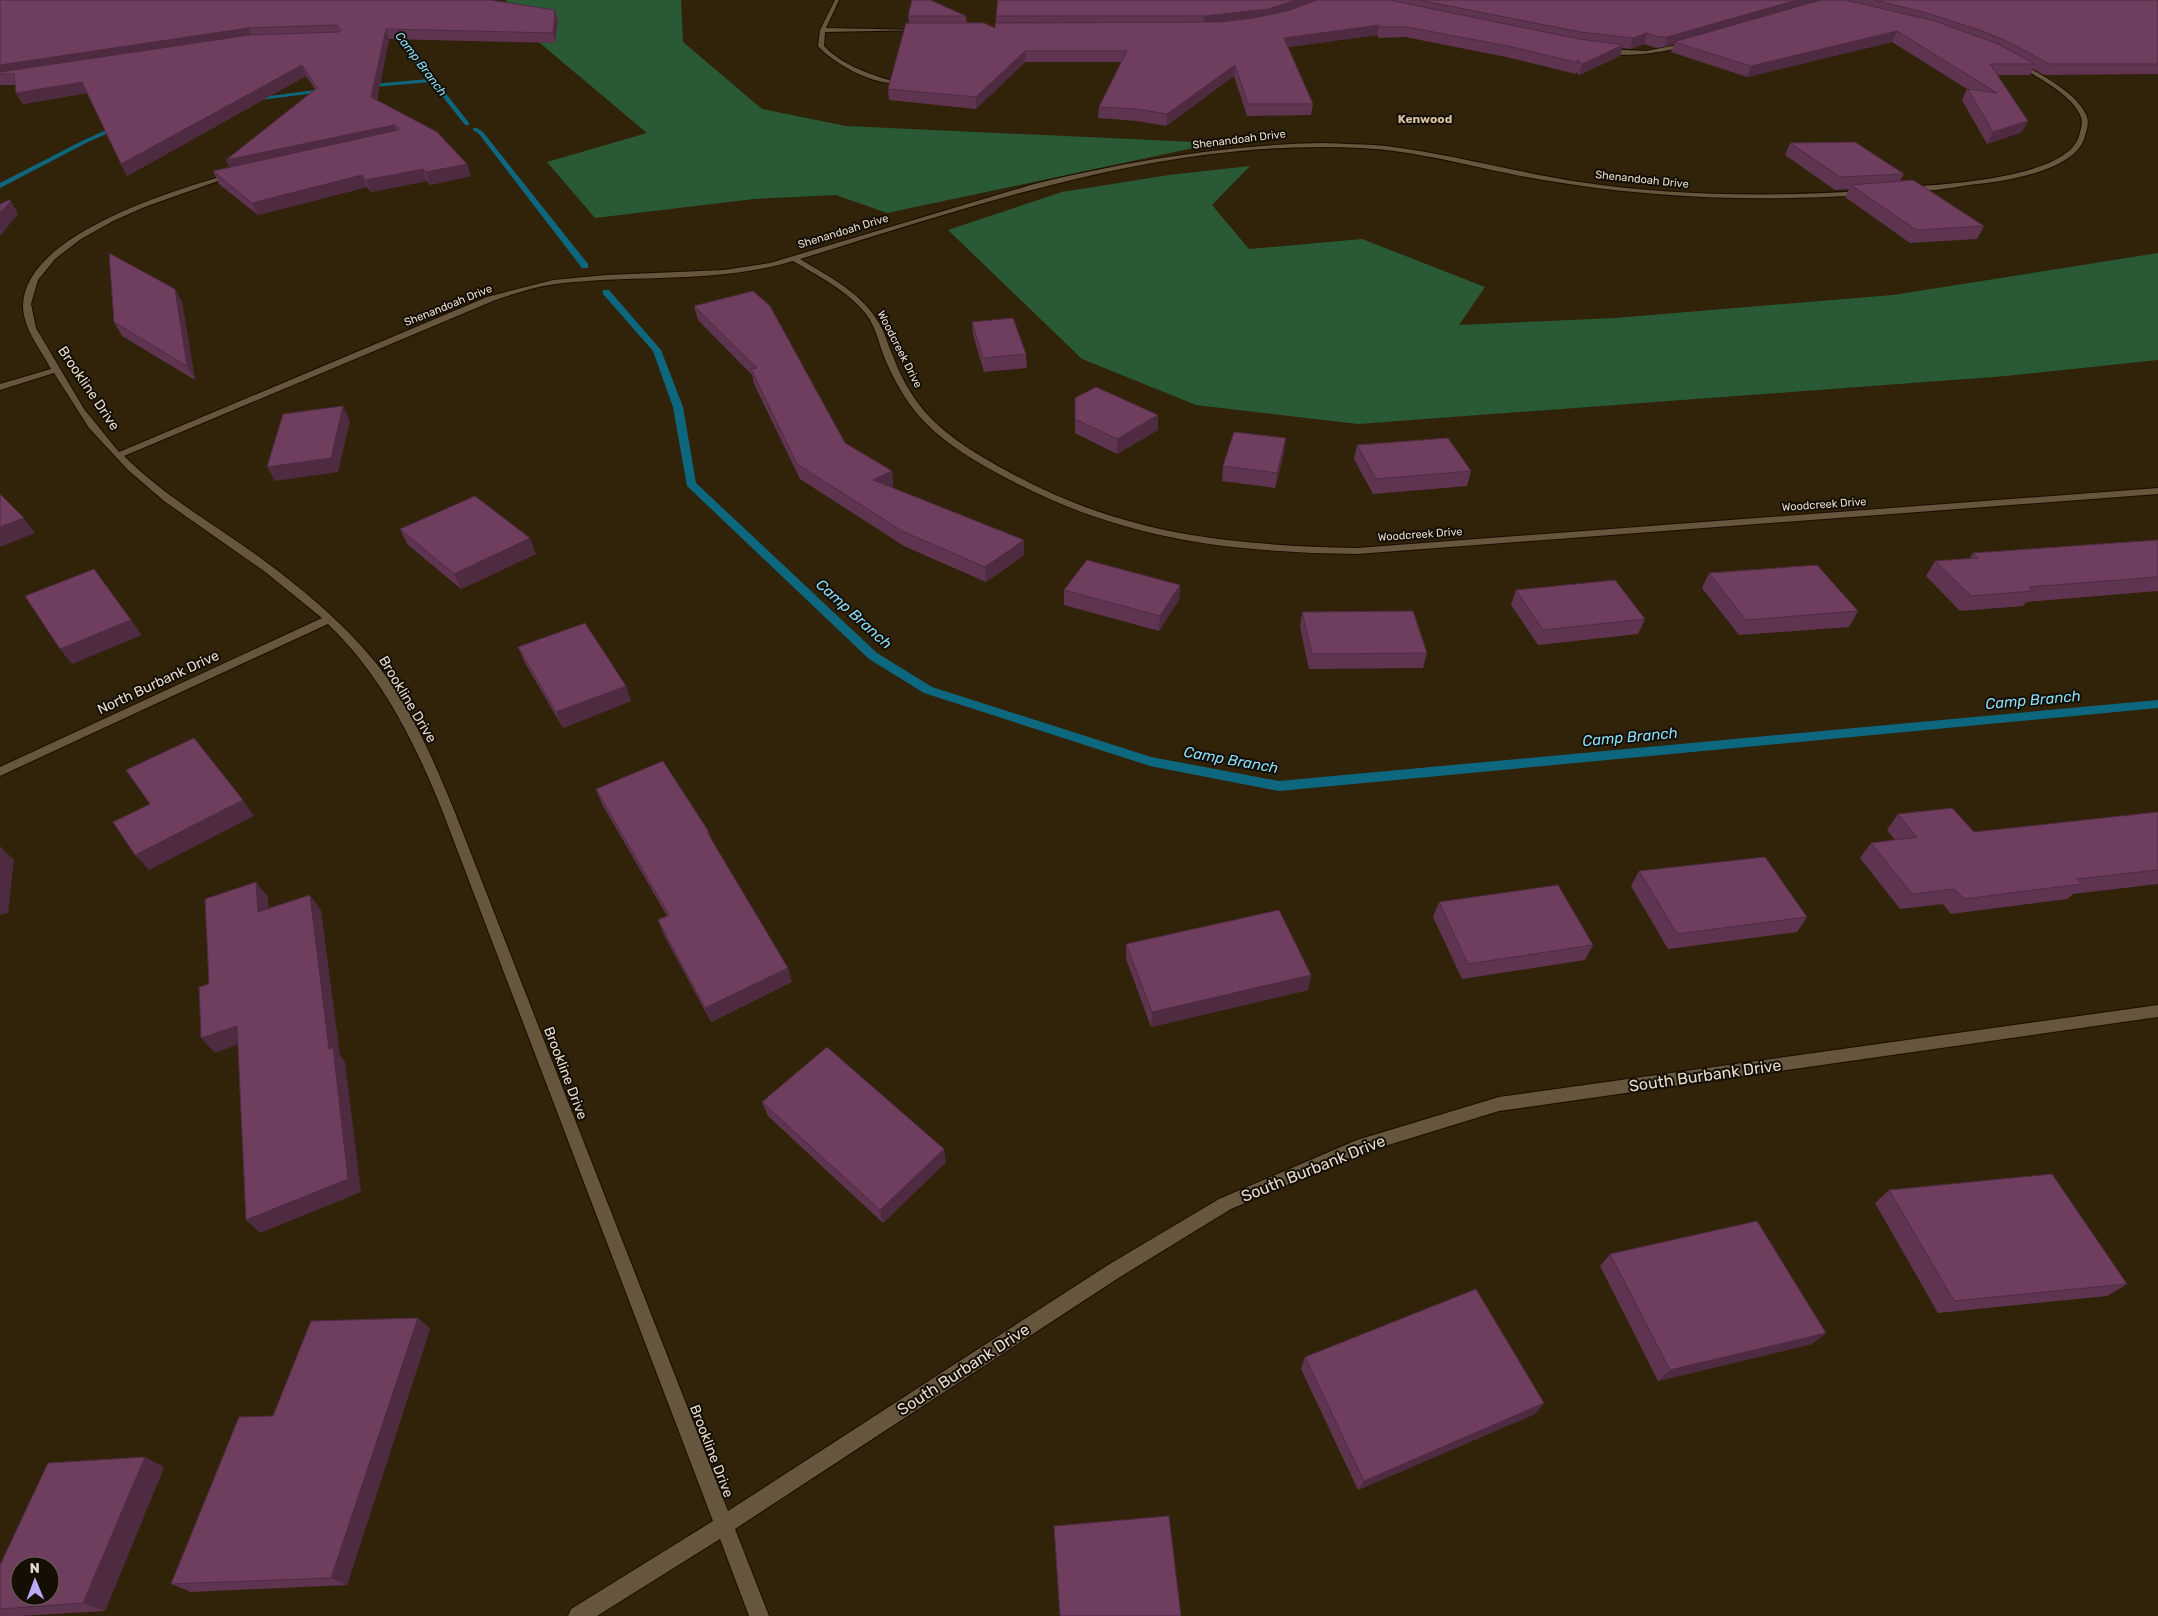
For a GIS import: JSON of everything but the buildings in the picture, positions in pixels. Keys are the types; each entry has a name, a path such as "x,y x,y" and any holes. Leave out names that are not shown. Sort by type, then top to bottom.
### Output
{"street":[{"path":"837,0 823,30 821,46 829,55 858,72 890,82"},
{"path":"823,30 928,30"},
{"path":"1594,49 1649,53 1694,43"},
{"path":"1896,190 1981,182 2018,175 2049,166 2072,154 2077,149 2082,143 2085,131 2084,116 2069,98 2012,61"},
{"name":"Shenandoah Drive","path":"119,455 481,303 523,289 553,282 607,277 732,271 772,265 995,196 1036,185 1156,161 1268,145 1332,144 1390,149 1598,187 1674,194 1782,198 1868,192"},
{"name":"Brookline Drive","path":"240,173 191,187 133,210 91,230 68,245 36,276 30,289 27,305 29,323 56,370 98,434 150,485 170,501 263,565 329,619 372,665 413,730 432,772 759,1616"},
{"name":"Woodcreek Drive","path":"795,259 859,302 876,325 893,367 907,393 928,420 963,447 997,470 1034,489 1116,522 1162,533 1239,545 1293,550 1357,551 2158,491"},
{"path":"0,387 56,370"},
{"name":"North Burbank Drive","path":"0,772 329,619"},
{"name":"South Burbank Drive","path":"578,1616 724,1525 1114,1270 1225,1204 1356,1147 1499,1104 2158,1011"}],"green space":[{"path":"506,0 681,0 683,42 762,109 846,126 1217,143 887,213 836,195 754,199 595,218 547,162 647,133 516,23"},
{"path":"1250,166 1212,205 1249,249 1362,239 1485,287 1459,325 1615,318 1893,295 2158,253 2158,360 2006,376 1358,424 1196,405 1082,359 948,230 1062,192 1169,175"}],"waterway":[{"name":"Camp Branch","path":"392,24 402,42 467,124"},
{"path":"363,87 432,80"},
{"path":"251,99 329,90"},
{"path":"0,186 86,141 122,125"},
{"name":"Camp Branch","path":"475,129 481,133 585,266"},
{"name":"Camp Branch","path":"606,292 657,350 678,407 691,484 873,656 928,690 1150,761 1279,786 2158,704"}],"district":[{"name":"Kenwood","path":"1425,119"}]}
